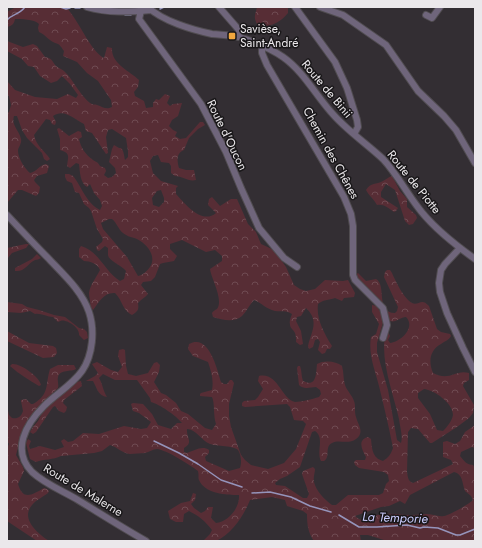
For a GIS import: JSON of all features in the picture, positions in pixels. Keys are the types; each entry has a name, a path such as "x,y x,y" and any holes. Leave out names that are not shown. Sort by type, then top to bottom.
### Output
{"street":[{"path":"86,7 98,10 128,12 141,11 150,8"},
{"path":"219,7 238,30 238,37"},
{"name":"Route de Binii","path":"150,8 173,22 193,30 238,37 262,45 284,58 297,69 343,126 354,134 358,127 358,120 341,74 327,50 310,30 294,7"},
{"path":"320,7 343,15 386,45 418,91 448,120 456,130 475,162"},
{"path":"426,15 432,18 440,7"},
{"name":"Route d'Oucon","path":"141,11 139,19 201,104 226,152 259,228 284,258 297,267"},
{"name":"Chemin des Chênes","path":"262,45 262,53 267,64 349,208 353,226 353,275 355,280 383,308 387,325 383,338"},
{"name":"Route de Piotte","path":"354,134 383,159 418,207 442,232 475,259"},
{"name":"Route de Malerne","path":"7,215 70,282 82,298 89,313 92,334 89,357 82,371 44,406 27,429 23,437 21,447 24,462 38,478 146,541"},
{"path":"460,248 445,264 440,273 440,292 447,313 475,372"}],"green space":[{"path":"16,7 66,7 71,12 89,42 99,55 104,58 107,47 112,48 113,54 118,63 139,80 138,87 134,92 135,96 144,101 146,108 153,107 153,103 156,99 159,100 165,94 170,96 167,103 170,106 173,104 182,103 178,116 172,120 169,126 177,132 175,136 180,139 186,138 200,122 203,122 205,125 198,129 189,138 184,150 178,155 179,168 194,170 196,180 175,176 171,173 171,166 169,163 161,162 158,155 153,156 150,161 153,173 161,181 178,186 176,188 176,194 189,208 200,215 211,216 216,213 208,205 209,199 212,197 220,206 231,199 237,199 248,224 256,232 261,244 274,250 286,267 294,285 300,289 306,291 315,289 325,280 348,280 355,293 354,297 344,298 342,301 335,298 318,304 319,320 332,346 330,349 327,349 325,353 322,354 318,350 320,342 318,339 315,340 313,347 309,349 308,346 314,322 313,317 306,308 301,316 297,317 296,321 301,331 303,344 300,345 296,342 295,332 290,326 292,314 272,310 254,300 244,314 236,320 213,317 212,313 217,309 219,300 210,269 222,261 222,256 215,250 206,252 182,240 170,244 170,249 177,256 174,261 160,264 155,277 151,281 143,282 141,285 148,294 138,303 138,310 136,312 132,315 129,313 124,308 120,299 115,293 105,296 93,310 90,306 89,293 100,270 96,265 91,262 84,261 79,257 79,249 81,246 93,252 120,281 124,279 126,271 109,257 108,248 105,246 99,251 97,250 96,247 102,242 103,239 97,229 91,211 84,204 79,193 75,192 72,183 67,181 65,174 73,176 95,207 100,210 102,206 90,184 87,187 83,183 79,164 76,163 70,168 67,166 68,156 66,152 60,150 60,139 57,129 59,128 69,136 78,131 81,132 82,137 79,139 82,148 90,158 105,168 106,171 104,175 108,178 112,177 116,173 115,168 109,162 114,145 122,149 125,160 128,157 126,138 112,129 108,130 106,137 108,153 106,154 92,133 86,131 84,124 69,115 61,113 57,114 53,116 56,122 55,125 52,124 50,120 46,119 34,135 39,145 50,159 47,161 44,159 42,153 27,138 22,130 17,116 14,116 14,125 21,139 18,154 24,166 30,173 46,164 49,166 47,173 37,176 34,180 40,187 39,193 36,196 22,190 18,190 7,203 7,113 9,112 11,105 9,96 7,95 7,81 15,90 35,97 57,99 68,94 76,98 78,95 62,76 57,81 51,83 40,76 34,67 28,66 22,59 7,51 7,41 23,47 33,44 37,46 45,57 51,59 56,66 63,70 88,101 104,108 112,107 111,100 98,81 87,73 77,62 63,56 64,51 60,45 39,32 39,24 37,22 24,19 15,19 10,26 7,27 7,12","holes":["161,190 164,202 159,207 153,205 152,198 157,191","112,219 123,233 141,241 150,251 152,255 152,263 143,274 138,276 127,257 103,229 101,223"]},
{"path":"257,7 288,7 288,13 274,24 258,26 255,18"},
{"path":"392,176 400,191 407,199 407,207 416,215 417,218 413,224 409,225 405,221 395,190 386,184 381,192 381,197 398,208 394,212 384,206 377,205 366,190 368,187"},
{"path":"29,244 26,248 12,253 7,259 7,248"},
{"path":"37,254 41,258 35,260 21,270 15,271 15,268 32,259"},
{"path":"390,270 400,289 409,301 414,304 422,302 426,303 429,306 437,329 441,332 450,334 451,336 437,346 432,353 430,360 433,373 448,376 464,372 469,373 469,380 464,383 463,386 474,405 473,413 457,427 432,443 430,443 418,429 411,428 408,432 407,472 408,479 413,483 453,464 451,460 443,457 443,442 447,441 455,444 460,441 465,432 475,425 475,448 472,447 461,452 460,456 475,468 475,541 387,541 368,535 360,535 361,541 314,541 308,528 307,514 303,511 287,506 285,500 272,497 250,500 237,524 227,534 216,541 203,541 212,530 202,519 189,511 184,514 183,522 176,522 170,519 168,511 181,503 190,501 193,493 196,494 195,500 191,504 194,508 201,513 208,507 213,507 211,518 216,523 225,520 232,514 238,505 239,495 229,495 211,491 202,485 199,480 198,471 166,452 154,449 145,453 130,454 110,445 102,451 94,453 61,456 36,462 30,459 26,443 28,439 31,441 29,446 30,449 40,446 55,450 64,447 61,441 64,439 68,442 73,441 83,433 99,434 124,426 141,429 147,428 151,422 139,413 133,411 131,404 133,403 143,404 152,414 158,425 171,429 177,423 182,423 168,411 151,402 150,398 137,380 115,380 103,374 99,378 107,397 100,393 93,381 86,381 98,373 92,364 97,362 111,370 118,372 122,367 118,356 119,350 123,349 125,350 128,374 136,376 148,373 154,363 157,362 160,365 159,372 154,382 161,393 176,403 181,411 188,414 205,428 212,430 216,424 212,397 200,396 200,394 212,390 212,376 208,362 193,356 188,349 189,344 196,342 202,343 211,354 221,382 227,384 230,380 232,380 234,383 229,404 229,416 231,427 241,455 251,465 268,469 284,463 296,449 306,424 303,421 294,420 290,407 287,404 242,406 244,401 255,400 263,389 258,381 259,376 271,378 290,400 298,402 319,397 321,394 320,390 316,387 305,388 299,385 298,366 300,366 303,381 311,383 316,375 317,364 330,362 337,363 342,366 345,385 355,403 355,415 360,428 359,436 350,442 332,443 328,447 326,459 321,461 319,453 319,437 315,431 312,432 300,467 275,483 276,485 285,486 303,498 307,498 309,494 302,474 303,471 313,467 315,469 314,480 317,489 332,505 336,505 348,495 379,495 383,493 386,484 389,481 388,475 384,472 359,468 354,462 356,460 365,460 366,457 361,443 365,438 368,437 371,439 372,449 379,460 383,461 387,458 391,454 393,448 370,350 371,337 376,334 379,324 372,312 372,305 377,306 384,319 377,343 377,352 388,390 397,440 401,443 402,434 399,419 385,364 384,342 386,332 388,332 390,336 388,340 390,343 403,337 408,329 409,321 406,317 390,321 355,275 358,273 366,281 376,279 381,287 385,309 389,312 395,313 398,307 384,277 385,272","holes":["424,389 438,395 450,406 452,410 452,419 443,431 437,430 430,414 418,398 418,393","187,429 193,431 210,444 238,450 241,464 240,468 229,471 206,461 205,457 209,453 209,450 204,448 187,453 184,452 184,448 189,444","454,472 461,477 465,491 473,500 444,516 426,514 386,514 377,515 363,520 355,516 381,507 389,506 400,501 405,504 410,495"]},
{"path":"7,302 22,304 27,307 65,317 79,328 84,329 87,332 88,338 84,340 79,335 77,328 72,324 64,321 58,322 53,317 35,314 30,311 21,313 7,312"},
{"path":"7,331 29,343 53,346 56,348 57,353 54,357 43,358 7,341"},
{"path":"12,364 16,364 29,371 37,378 41,385 39,386 20,374 10,366"},
{"path":"58,365 74,365 76,369 59,374 58,388 34,412 20,440 16,455 24,471 18,484 22,493 28,495 36,493 44,488 49,491 34,503 29,510 28,516 32,526 49,541 37,541 7,521 7,448 9,444 7,441 7,406 9,415 12,418 19,417 23,411 21,400 26,399 33,404 42,397 45,393 50,369"},
{"path":"81,381 82,386 64,400 63,403 67,407 64,413 59,411 55,406 53,407 36,432 33,434 30,432 49,405 76,382"}],"waterway":[{"path":"7,20 25,7"},
{"path":"60,7 66,9 70,8"},
{"path":"160,9 164,7"},
{"path":"75,8 80,8"},
{"path":"125,15 131,15"},
{"name":"La Temporie","path":"154,441 198,464 221,480 242,487"},
{"name":"La Temporie","path":"252,493 270,492 291,497 310,506 331,512"},
{"name":"La Temporie","path":"339,515 359,527 407,525 420,528 438,528 456,535 460,535 475,529"}],"place":[{"name":"Savièse, Saint-André","path":"232,36"}]}
